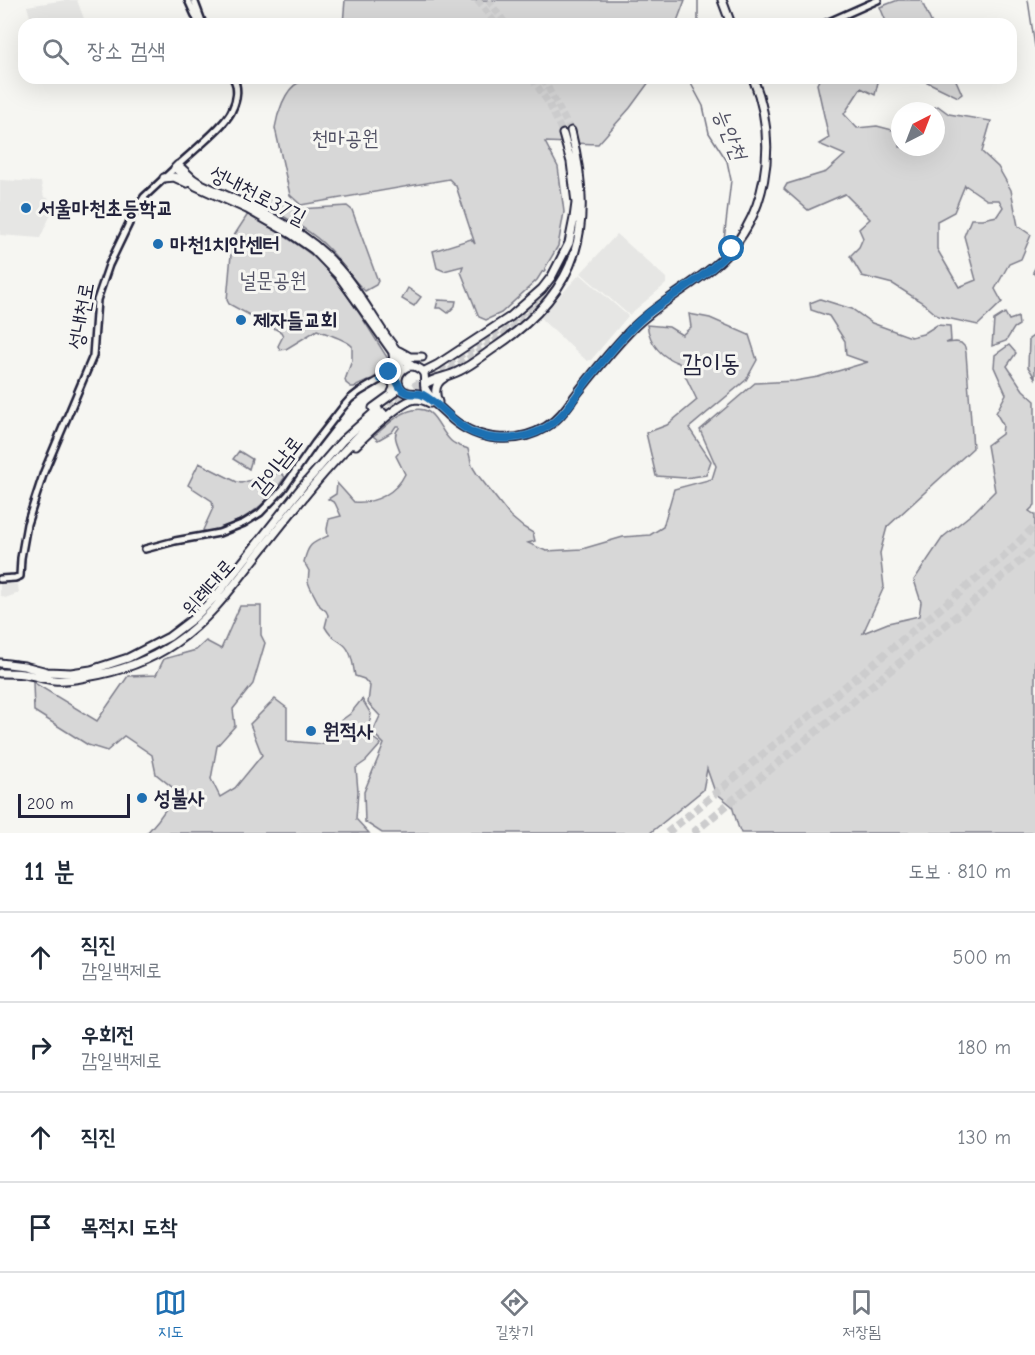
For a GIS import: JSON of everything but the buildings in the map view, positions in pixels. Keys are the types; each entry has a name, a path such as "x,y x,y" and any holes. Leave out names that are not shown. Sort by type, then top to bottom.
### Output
{"main road":[{"path":"722,0 729,18"},
{"path":"304,490 321,458 356,422 382,411 398,409 414,400 423,400 434,406 445,416 472,432 496,438 525,436 544,428 561,415 607,357 644,317 708,272 742,236 762,189 768,161 763,108 756,84"},
{"path":"398,409 413,394 434,379 460,371 516,333 552,297 566,273 577,246 583,206 581,176 571,131"},
{"path":"423,372 510,316 542,289 552,276 569,243 576,202 571,162 564,134"},
{"name":"성내천로37길","path":"177,166 192,184 248,207"},
{"name":"성내천로37길","path":"177,166 199,183 296,231 318,248 343,273 391,347 401,371"},
{"path":"164,178 174,177 192,184"},
{"path":"391,347 410,357 422,357 412,366"},
{"path":"384,378 393,366 394,358 391,347"},
{"name":"성내천로37길","path":"391,347 412,366"},
{"path":"450,356 447,361 449,368 460,371"},
{"path":"387,398 395,392 401,371 412,366 423,372 425,388 435,403"},
{"path":"447,376 438,382 435,392 440,405 453,420"},
{"path":"384,378 393,378 405,392 421,394 435,403 453,420"},
{"path":"382,411 394,387 391,380 384,378"},
{"name":"위례대로","path":"0,663 24,670 47,672 71,673 91,670 128,658 169,637 194,618 215,597 304,490 382,411"},
{"name":"위례대로","path":"0,673 24,670"}],"street":[{"path":"188,0 198,18"},
{"path":"194,0 199,18"},
{"path":"838,18 878,0"},
{"name":"성내천로","path":"0,579 20,576 27,524 44,472 93,356 97,300 109,265 144,197 232,112 236,84"},
{"name":"감이남로","path":"145,549 219,533 244,523 260,513 283,489 343,407 359,392 401,371"}],"shaded area":[{"path":"77,0 84,18 30,18 27,6"},
{"name":"서울마천초등학교","path":"0,180 41,182 44,197 48,198 53,210 40,238 0,235"},
{"path":"617,234 666,278 666,284 629,315 581,273"},
{"path":"580,274 628,316 591,360 587,361 542,320 541,316"},
{"path":"0,583 18,584 19,593 5,598 0,595"}],"green space":[{"path":"345,0 685,0 678,18 344,18"},
{"path":"898,0 921,0 929,18 885,18 880,7"},
{"name":"천마공원","path":"296,84 648,84 598,144 545,142 558,167 564,212 558,246 546,270 537,280 501,313 486,320 479,317 461,272 463,266 444,271 437,268 433,251 471,239 475,244 456,186 449,179 301,205 290,195 275,128 282,103"},
{"path":"817,84 878,84 875,95 861,88 844,114 857,128 877,126 891,130 891,156 945,156 945,111 949,114 991,121 982,152 998,167 1011,190 1018,226 1031,235 1021,259 1009,264 995,289 1002,302 978,325 938,316 923,303 893,284 862,276 850,256 859,247 863,238 859,229 870,219 845,194 808,210 784,189 787,184 826,172 845,155 819,144 829,138","holes":["965,185 987,200 999,200 1003,207 997,216 971,219 964,236 976,280 959,287 937,249 937,221 954,212"]},
{"path":"931,84 958,84 962,94 958,97"},
{"name":"널문공원","path":"265,191 299,209 347,206 352,210 378,281 376,285 365,291 321,241 257,202"},
{"name":"널문공원","path":"248,214 314,257 335,280 354,305 388,359 380,373 351,387 345,380 352,360 352,346 349,343 317,330 286,349 280,350 278,346 283,336 281,332 229,304 227,300 232,243"},
{"path":"408,288 421,297 414,306 402,299"},
{"path":"820,299 852,309 872,323 911,337 923,334 937,325 950,326 951,341 946,343 961,343 966,353 973,448 887,527 880,553 884,587 863,633 888,623 919,616 921,602 914,580 943,537 974,512 995,491 987,445 1002,434 1003,425 996,413 1006,394 994,367 995,355 1009,345 1016,353 1007,366 1023,390 1035,401 1035,505 1029,511 1035,515 1035,833 741,833 732,806 715,792 707,769 703,790 650,833 382,833 365,822 364,792 384,744 376,736 374,729 380,716 368,703 370,686 364,679 355,676 348,650 331,636 325,627 328,615 320,606 310,587 309,571 304,562 307,551 312,545 328,536 329,519 341,516 335,503 328,499 336,494 337,483 354,502 370,501 390,492 405,474 396,456 400,451 395,436 399,426 378,440 373,436 404,413 418,409 430,413 451,441 468,449 472,466 477,474 510,516 533,533 535,541 528,543 546,551 582,549 623,537 650,535 663,527 674,489 712,479 716,466 700,430 755,383 795,381 818,377 868,362 846,355 845,341 829,316 811,310 810,303"},
{"path":"438,300 456,301 455,306 448,313 441,308 436,308"},
{"path":"1005,313 1009,320 1018,317 1019,325 1014,328 1006,341 992,346 994,320"},
{"path":"689,314 710,318 749,335 757,360 746,380 689,428 711,461 706,475 685,478 656,476 646,433 667,425 697,400 679,363 657,349 647,325 669,327 682,335 691,327"},
{"path":"1035,335 1035,378 1028,367 1029,339"},
{"path":"239,451 252,459 249,469 233,459"},
{"path":"199,463 241,483 280,472 285,477 261,506 241,520 205,532 203,530 213,508 212,501 188,485"},
{"path":"240,606 261,606 261,635 265,643 253,684 233,709 235,726 217,746 211,779 220,797 235,788 262,755 250,724 275,699 287,708 287,741 323,744 329,729 350,714 362,699 371,714 368,734 381,744 366,761 356,768 358,791 356,819 369,833 147,833 178,792 156,774 152,755 124,736 107,751 88,745 34,711 33,682 97,721 128,676 156,675 164,659 196,650 206,641 221,649"}],"waterway":[{"name":"능안천","path":"698,0 698,18"},
{"path":"1028,0 1035,47"},
{"name":"능안천","path":"691,84 703,106 709,133 727,161 731,180 724,240"},
{"path":"1035,268 1033,272 1035,275"}],"tunnel":[{"path":"477,0 491,18"},
{"path":"488,0 502,18"},
{"path":"536,84 549,104 563,134"},
{"path":"546,84 571,131"},
{"path":"378,409 508,325 546,288"},
{"path":"441,376 514,327 553,290"},
{"path":"383,413 429,384"},
{"path":"667,833 1003,557 1035,526"},
{"path":"693,833 971,604 1035,548"}],"place":[{"name":"서울마천초등학교","path":"26,208"},
{"name":"마천1치안센터","path":"158,244"},
{"name":"제자들교회","path":"241,320"},
{"name":"원적사","path":"311,731"},
{"name":"성불사","path":"142,798"}],"district":[{"name":"감이동","path":"711,363"}],"route":[{"path":"389,372 381,379 393,378 405,392 425,396 453,420 472,432 496,438 525,436 544,428 561,415 607,357 644,317 713,268 732,249"}]}
